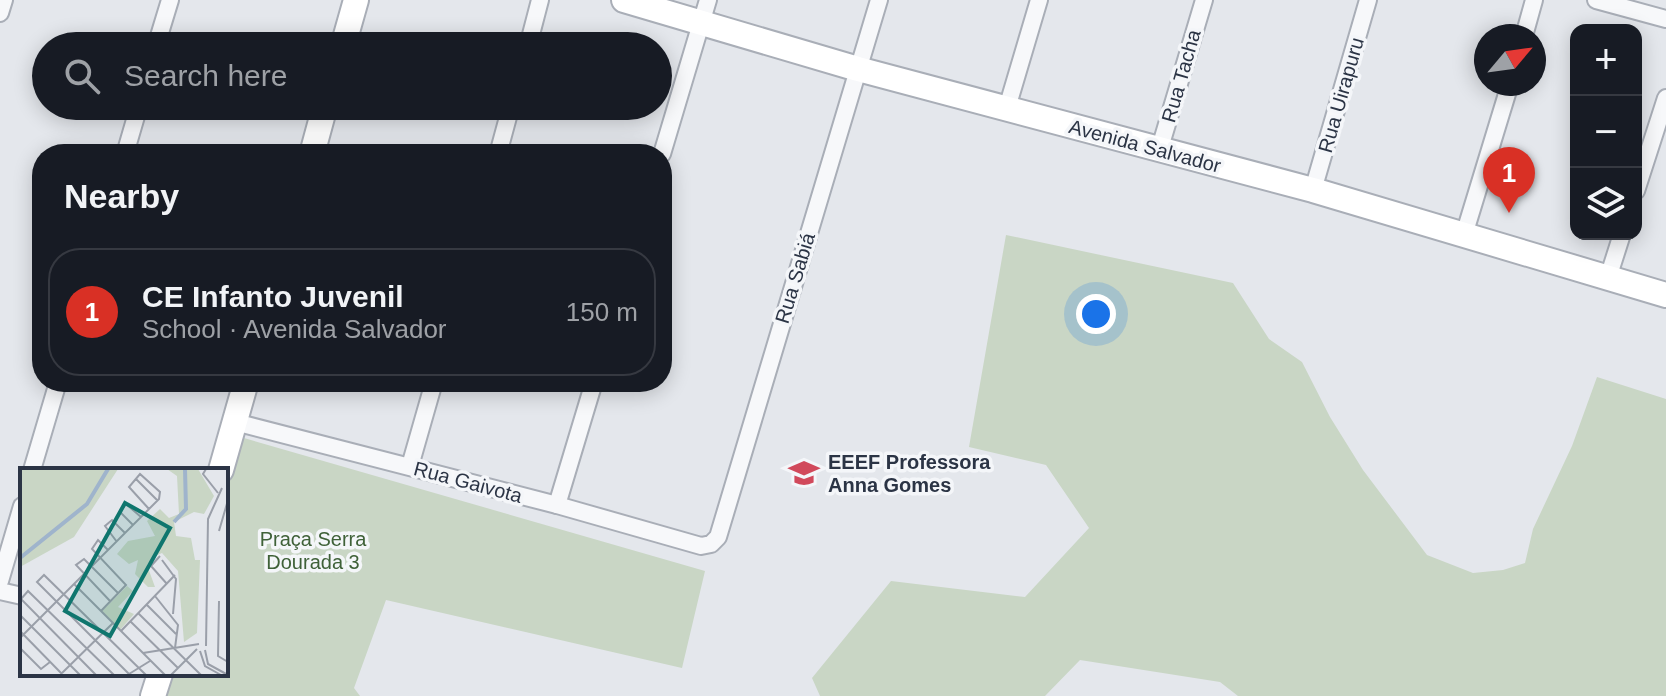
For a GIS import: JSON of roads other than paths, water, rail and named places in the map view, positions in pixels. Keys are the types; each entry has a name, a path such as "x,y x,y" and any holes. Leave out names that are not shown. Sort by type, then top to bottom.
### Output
{"street":[{"path":"0,13 4,0"},
{"path":"160,32 170,0"},
{"path":"347,32 356,0"},
{"path":"532,32 540,0"},
{"name":"Avenida Salvador","path":"624,0 705,12 858,69 1313,190 1666,295"},
{"name":"Rua Sabiá","path":"701,546 711,544 718,537 879,0"},
{"path":"1007,108 1039,0"},
{"name":"Rua Tacha","path":"1159,151 1204,0"},
{"name":"Rua Uirapuru","path":"1313,190 1368,0"},
{"path":"1527,24 1534,0"},
{"path":"1596,0 1666,19"},
{"path":"665,144 705,12"},
{"path":"1464,235 1506,96"},
{"path":"1642,172 1666,98"},
{"path":"128,144 135,120"},
{"path":"315,144 321,120"},
{"path":"501,144 507,120"},
{"path":"1608,278 1620,240"},
{"path":"33,468 55,392"},
{"path":"222,468 243,392"},
{"path":"410,466 431,392"},
{"path":"557,505 591,392"},
{"name":"Rua Gaivota","path":"235,422 557,505 701,546"},
{"path":"0,581 20,513"},
{"path":"0,591 20,596"},
{"path":"153,696 159,676"}],"place":[{"name":"CE Infanto Juvenil","path":"1509,213"},
{"name":"EEEF Professora Anna Gomes","path":"804,473"}],"park label":[{"name":"Praça Serra Dourada 3","path":"313,550"}]}
